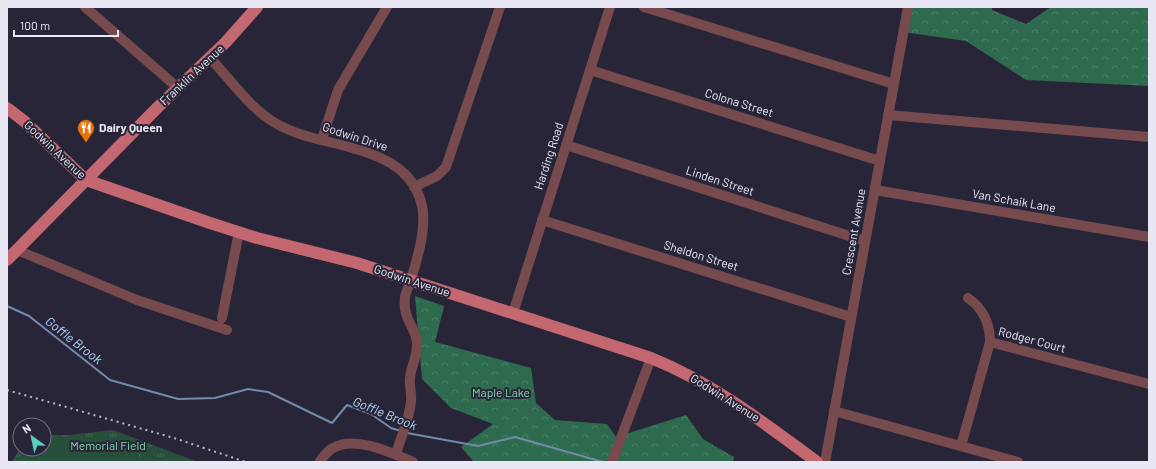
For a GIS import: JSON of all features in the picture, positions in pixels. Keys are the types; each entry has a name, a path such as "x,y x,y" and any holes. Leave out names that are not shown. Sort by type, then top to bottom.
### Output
{"main road":[{"name":"Franklin Avenue","path":"7,260 178,88 210,58 257,7"},
{"name":"Godwin Avenue","path":"7,108 24,121 86,180 239,232 357,263 651,358 692,376 718,391 817,462"}],"street":[{"path":"85,7 178,88"},
{"path":"322,139 338,90 387,7"},
{"path":"414,187 437,176 446,166 500,7"},
{"name":"Harding Road","path":"513,313 610,7"},
{"path":"644,7 894,84"},
{"name":"Crescent Avenue","path":"825,462 908,7"},
{"name":"Godwin Drive","path":"210,58 256,108 275,123 292,131 384,158 401,170 414,187 420,200 423,222 422,233 405,298 405,308 408,322 415,335 417,349 410,379 411,396 409,413 396,454"},
{"name":"Colona Street","path":"590,70 880,161"},
{"path":"888,115 1149,137"},
{"name":"Linden Street","path":"566,145 865,241"},
{"name":"Van Schaik Lane","path":"875,190 1149,237"},
{"name":"Sheldon Street","path":"542,220 851,317"},
{"path":"222,318 239,232"},
{"path":"16,250 137,300 227,330"},
{"path":"968,298 984,315 989,328 990,342"},
{"name":"Rodger Court","path":"961,446 990,342 1149,384"},
{"path":"612,462 651,358"},
{"path":"834,411 1018,462"},
{"path":"320,461 333,448 346,444 372,446 396,454 413,462"}],"green space":[{"path":"908,7 992,7 992,10 1026,24 1051,7 1149,7 1149,86 1026,80 966,41 903,32"},
{"name":"Maple Lake","path":"415,296 444,306 435,342 531,368 536,403 555,420 607,424 616,437 686,415 703,439 734,457 733,462 474,462 461,447 493,424 451,408 422,379"},
{"name":"Memorial Field","path":"113,430 198,462 12,462 15,457 52,457 52,435 69,435"},
{"path":"52,442 138,449 139,462 30,462 31,457 52,457"}],"waterway":[{"name":"Goffle Brook","path":"7,306 29,316 110,380 178,399 215,398 248,389 268,392 332,423 347,405 371,414 391,428 401,431"},
{"name":"Goffle Brook","path":"407,433 478,446 515,437 603,462"}],"railway":[{"path":"7,390 174,438 246,462"}],"place":[{"name":"Dairy Queen","path":"86,143"}]}
